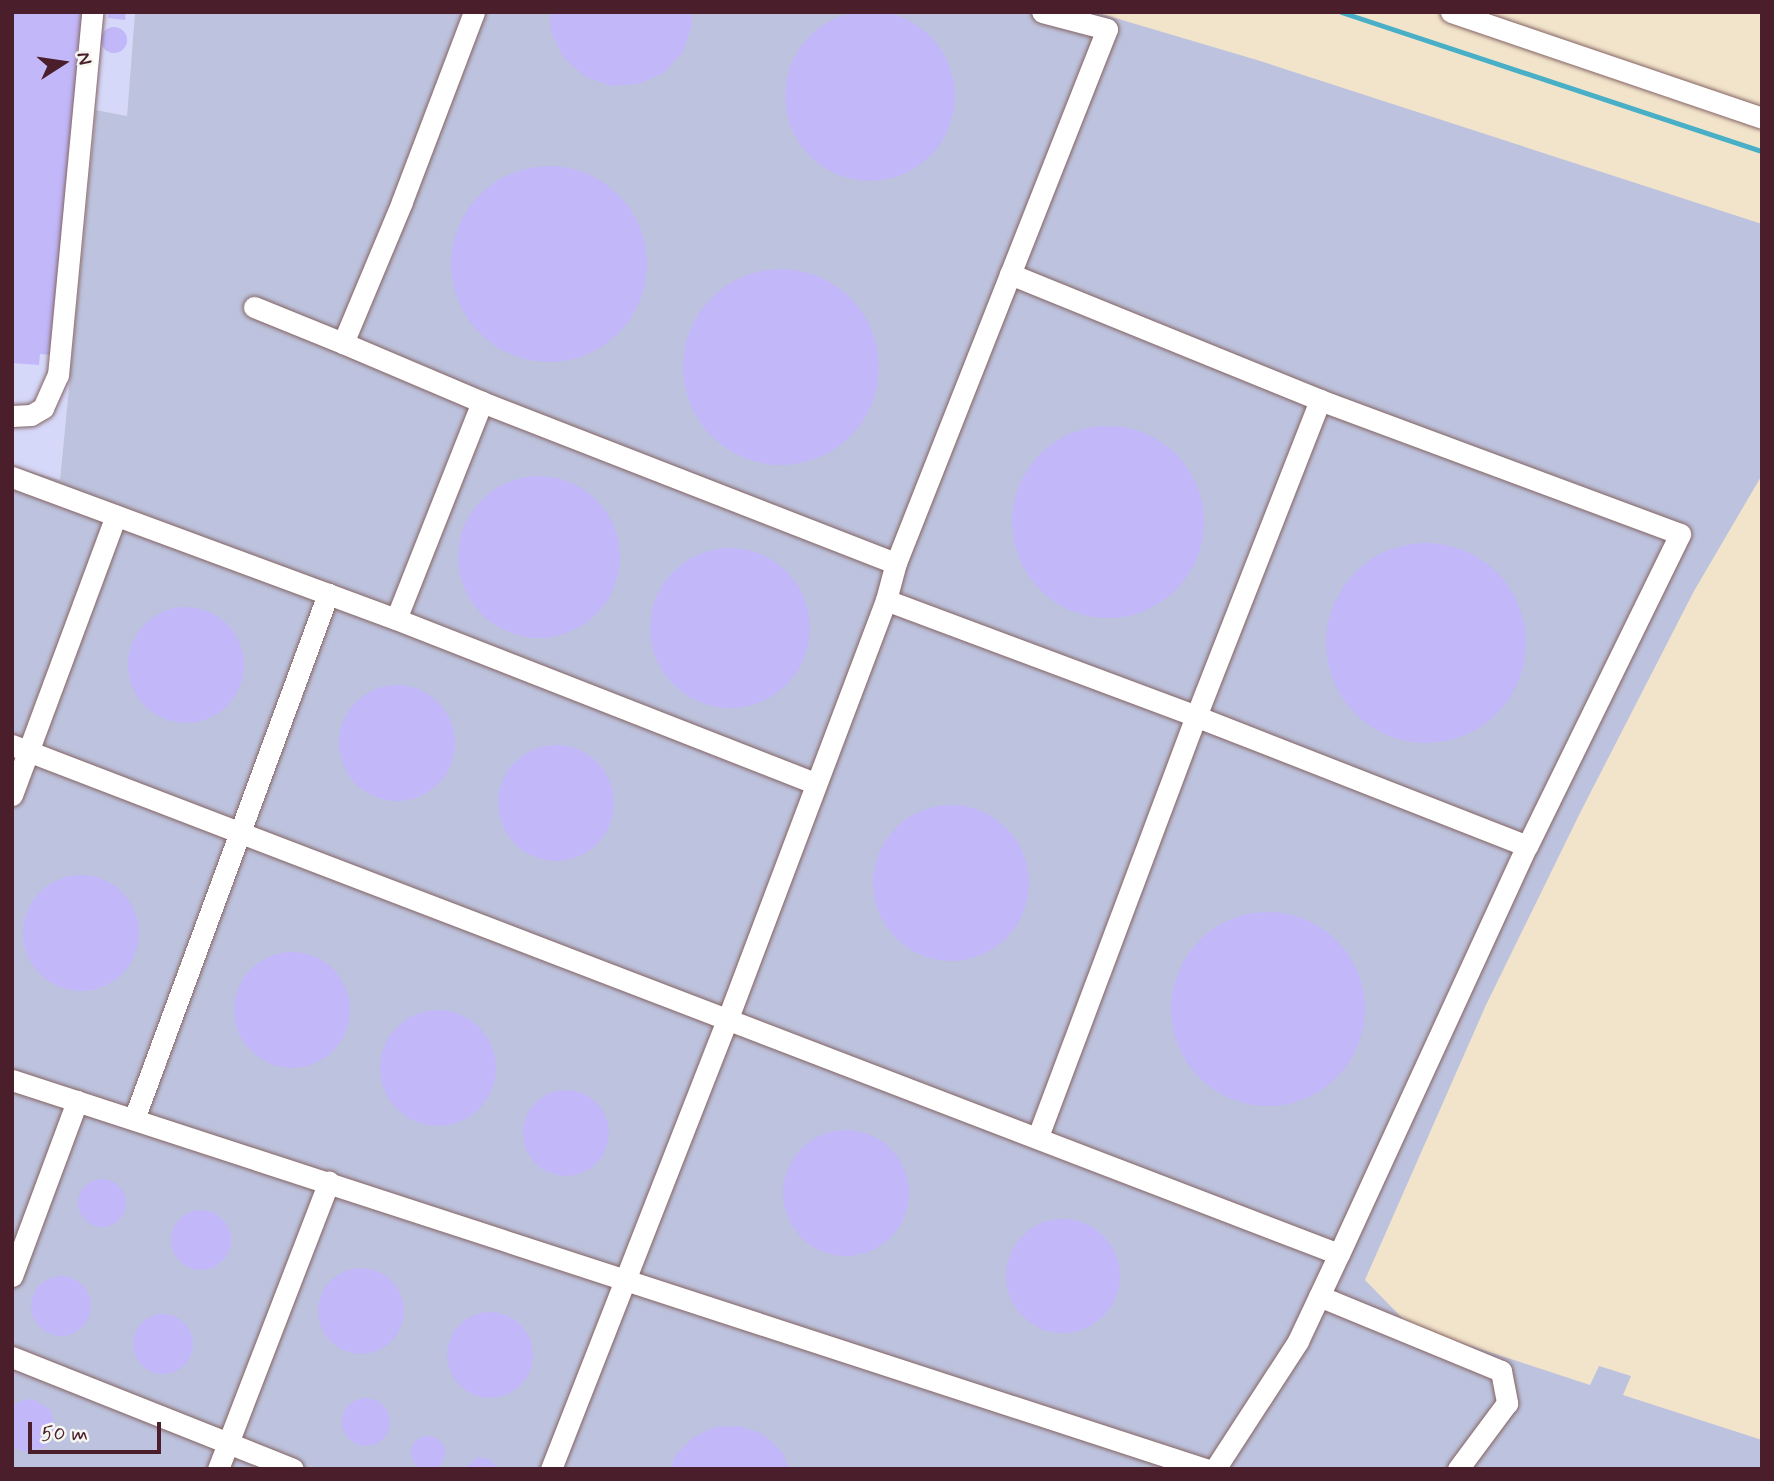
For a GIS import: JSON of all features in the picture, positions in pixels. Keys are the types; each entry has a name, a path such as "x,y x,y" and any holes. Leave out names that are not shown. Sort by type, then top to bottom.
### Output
{"lane":[{"path":"12,416 31,415 43,408 58,375 92,12"},
{"path":"343,343 402,202 474,12"},
{"path":"551,1469 624,1277 728,1018 887,600 896,563 1107,29 1042,12"},
{"path":"1451,12 1762,118"},
{"path":"1010,274 1320,400 1680,534 1527,846 1298,1341 1214,1469"},
{"path":"254,307 482,402 896,563"},
{"path":"1038,1137 1196,716 1320,400"},
{"path":"396,619 482,402"},
{"path":"12,477 396,619 816,784"},
{"path":"12,795 20,748 116,516"},
{"path":"134,1119 328,594"},
{"path":"887,600 1196,716 1527,846"},
{"path":"20,748 241,830 1339,1254"},
{"path":"12,1080 624,1277 1205,1469"},
{"path":"12,1276 77,1101"},
{"path":"218,1469 329,1182"},
{"path":"1319,1296 1501,1371 1507,1403 1458,1469"},
{"path":"12,1357 293,1469"}],"shaded area":[{"path":"12,12 135,12 127,116 96,110 60,481 12,466"},
{"path":"135,12 1095,12 1257,60 1762,224 1762,475 1694,591 1580,813 1486,1005 1365,1280 1410,1326 1590,1385 1599,1366 1631,1376 1623,1395 1762,1440 1762,1469 12,1469 12,466 60,480 96,110 127,116"}],"building":[{"path":"870,11 903,17 930,36 949,63 955,96 949,129 930,156 903,175 870,181 837,175 810,156 791,129 785,96 791,63 810,36 837,17"},
{"path":"12,12 84,12 52,355 40,354 39,365 12,363"},
{"path":"108,12 126,12 125,20 108,18"},
{"path":"550,12 691,12 692,25 683,52 664,73 638,84 610,86 584,76 563,57 551,32"},
{"path":"114,27 123,31 127,40 123,49 114,53 105,49 101,40 105,31"},
{"path":"549,166 586,173 618,195 640,227 647,264 640,301 618,333 586,355 549,362 512,355 480,333 458,301 451,264 458,227 480,195 512,173"},
{"path":"781,269 818,276 850,298 872,330 879,367 872,404 850,436 818,458 781,465 744,458 712,436 690,404 683,367 690,330 712,298 744,276"},
{"path":"1108,426 1145,433 1176,454 1197,485 1204,522 1197,559 1176,590 1145,611 1108,618 1071,611 1040,590 1019,559 1012,522 1019,485 1040,454 1071,433"},
{"path":"539,476 570,483 596,500 613,526 620,557 613,588 596,614 570,631 539,638 508,631 482,614 465,588 458,557 465,526 482,500 508,483"},
{"path":"1426,543 1446,545 1464,551 1497,572 1518,605 1524,623 1524,663 1518,681 1497,714 1464,735 1446,741 1426,743 1406,741 1388,735 1355,714 1334,681 1328,663 1326,643 1328,623 1334,605 1355,572 1388,551 1406,545"},
{"path":"730,548 760,554 786,572 804,598 810,628 804,658 786,684 760,702 730,708 700,702 674,684 656,658 650,628 656,598 674,572 700,554"},
{"path":"186,607 208,611 227,624 240,643 244,665 240,687 227,706 208,719 186,723 164,719 145,706 132,687 128,665 132,643 145,624 164,611"},
{"path":"397,685 419,689 438,702 451,721 455,743 451,765 438,784 419,797 397,801 375,797 356,784 343,765 339,743 343,721 356,702 375,689"},
{"path":"556,745 578,749 597,762 610,781 614,803 610,825 597,844 578,857 556,861 534,857 515,844 502,825 498,803 502,781 515,762 534,749"},
{"path":"951,805 981,811 1006,828 1023,853 1029,883 1023,913 1006,938 981,955 951,961 921,955 896,938 879,913 873,883 879,853 896,828 921,811"},
{"path":"81,875 103,879 122,892 135,911 139,933 135,955 122,974 103,987 81,991 59,987 40,974 27,955 23,933 27,911 40,892 59,879"},
{"path":"1268,912 1305,920 1322,928 1336,941 1349,955 1357,972 1365,1009 1357,1046 1349,1063 1336,1077 1322,1090 1305,1098 1268,1106 1231,1098 1214,1090 1200,1077 1187,1063 1179,1046 1171,1009 1179,972 1187,955 1200,941 1214,928 1231,920"},
{"path":"292,952 314,956 333,969 346,988 350,1010 346,1032 333,1051 314,1064 292,1068 270,1064 251,1051 238,1032 234,1010 238,988 251,969 270,956"},
{"path":"438,1010 460,1014 479,1027 492,1046 496,1068 492,1090 479,1109 460,1122 438,1126 416,1122 397,1109 384,1090 380,1068 384,1046 397,1027 416,1014"},
{"path":"566,1090 583,1093 597,1102 606,1116 609,1133 606,1150 597,1164 583,1173 566,1176 549,1173 535,1164 526,1150 523,1133 526,1116 535,1102 549,1093"},
{"path":"846,1130 870,1135 890,1149 904,1169 909,1193 904,1217 890,1237 870,1251 846,1256 822,1251 802,1237 788,1217 783,1193 788,1169 802,1149 822,1135"},
{"path":"102,1179 119,1186 126,1203 119,1220 102,1227 85,1220 78,1203 85,1186"},
{"path":"195,1210 207,1210 226,1223 231,1240 229,1252 218,1265 207,1270 195,1270 176,1257 171,1246 171,1234 184,1215"},
{"path":"1063,1219 1085,1223 1103,1236 1116,1254 1120,1276 1116,1298 1103,1316 1085,1329 1063,1333 1041,1329 1023,1316 1010,1298 1006,1276 1010,1254 1023,1236 1041,1223"},
{"path":"361,1268 378,1271 392,1280 401,1294 404,1311 401,1328 392,1342 378,1351 361,1354 344,1351 330,1342 321,1328 318,1311 321,1294 330,1280 344,1271"},
{"path":"55,1276 67,1276 86,1289 91,1306 89,1318 78,1331 67,1336 55,1336 36,1323 31,1312 31,1300 44,1281"},
{"path":"490,1312 507,1315 521,1324 530,1338 533,1355 530,1372 521,1386 507,1395 490,1398 473,1395 459,1386 450,1372 447,1355 450,1338 459,1324 473,1315"},
{"path":"157,1314 169,1314 188,1327 193,1344 191,1356 180,1369 169,1374 157,1374 138,1361 133,1350 133,1338 146,1319"},
{"path":"366,1398 383,1405 390,1422 383,1439 366,1446 349,1439 342,1422 349,1405"},
{"path":"33,1399 51,1410 56,1430 45,1447 25,1452 12,1446 12,1405"},
{"path":"740,1426 763,1434 782,1452 790,1469 670,1469 675,1456 692,1438 715,1427"},
{"path":"428,1436 440,1441 445,1453 440,1465 428,1470 416,1465 411,1453 416,1441"},
{"path":"477,1457 490,1459 498,1469 464,1469"}],"waterway":[{"path":"1341,12 1762,151"}]}
